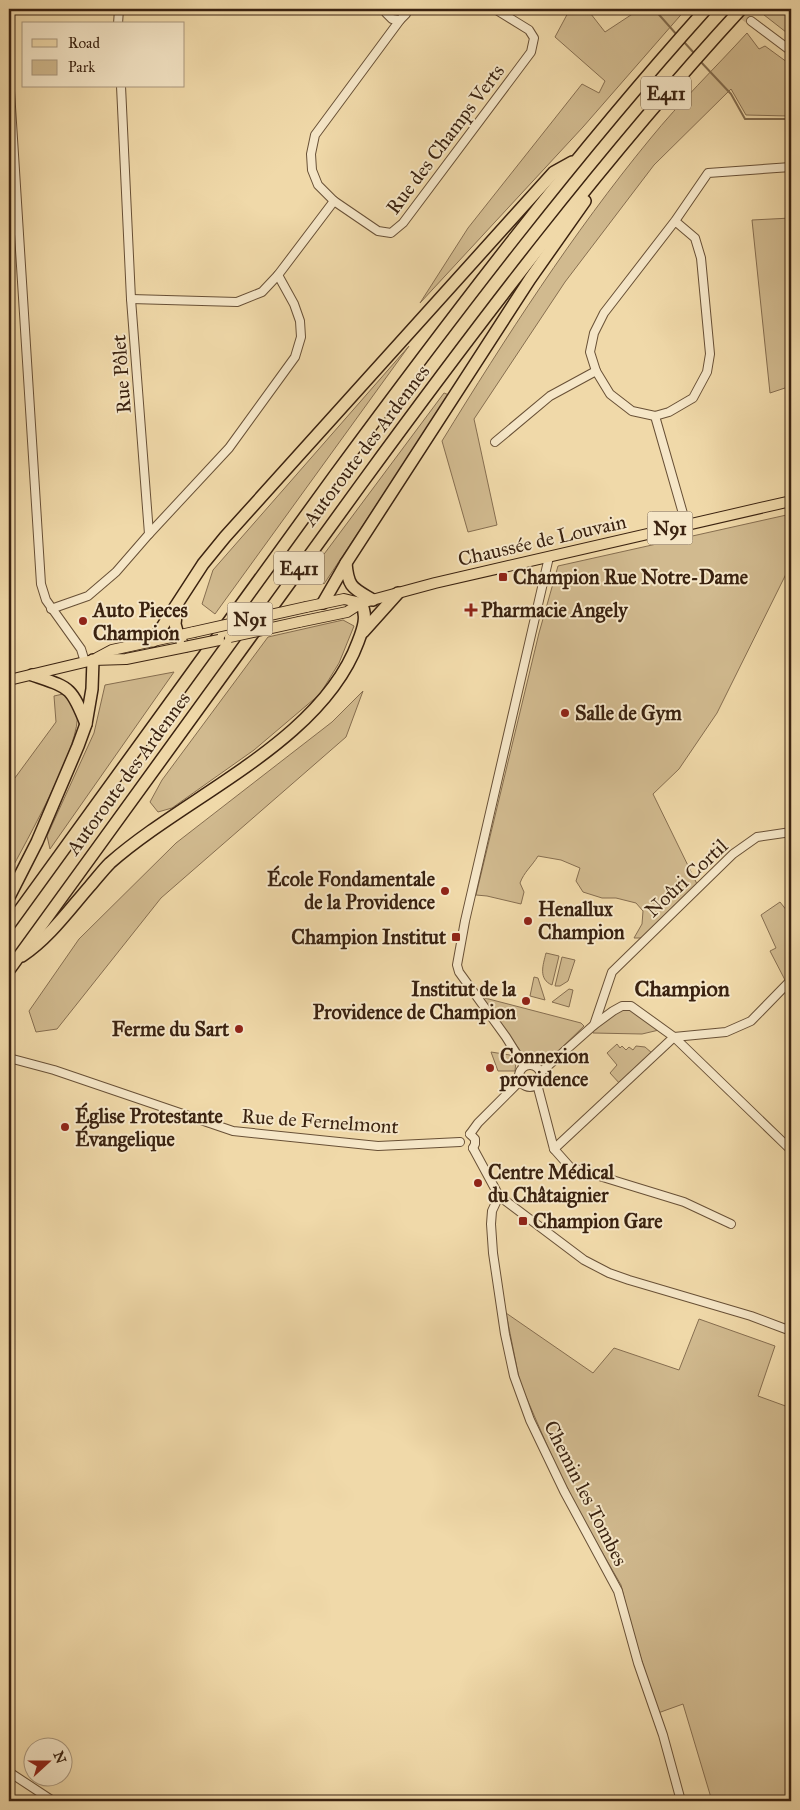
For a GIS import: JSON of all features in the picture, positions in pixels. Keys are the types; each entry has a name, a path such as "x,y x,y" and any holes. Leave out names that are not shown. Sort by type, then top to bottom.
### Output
{"highway":[{"name":"Autoroute des Ardennes","path":"9,925 398,390 517,233 578,158 706,9"},
{"name":"Autoroute des Ardennes","path":"12,966 419,405 593,181 674,84 741,9"},
{"path":"153,641 203,564 225,537 554,172 578,158"},
{"path":"323,603 346,563 530,279 584,204 593,181"},
{"path":"346,563 347,579 354,588 373,600"},
{"path":"362,634 398,593"},
{"path":"12,966 39,945 109,864 142,837 278,742 306,718 331,692 354,653 362,634 366,615 361,603"},
{"path":"177,605 175,624 178,634"},
{"path":"9,897 37,842 86,724 92,689 89,661"},
{"path":"32,675 62,685 70,690 77,700 86,724"}],"main road":[{"name":"Chaussée de Louvain","path":"9,680 89,661 126,659 347,612 361,603 473,574 791,501"},
{"name":"Chaussée de Louvain","path":"89,661 112,650 323,603 344,599 361,603"},
{"path":"299,622 316,612 323,603"},
{"path":"178,634 185,647"}],"street":[{"path":"118,22 119,9"},
{"path":"386,9 386,13 392,19 400,20"},
{"path":"131,299 238,302 262,292 278,275 334,201 318,185 312,170 311,154 315,135 406,14 406,9"},
{"name":"Rue des Champs Verts","path":"334,201 378,231 391,233 403,223 531,52 534,38 529,30 496,9"},
{"path":"750,21 791,51"},
{"path":"9,75 41,584 51,609 89,661"},
{"name":"Rue Pôlet","path":"121,88 131,299 149,534"},
{"path":"675,221 695,238 701,258 710,354 707,372 693,398 669,412 655,416 632,411 610,394 596,371 590,352 594,333 604,313 675,221 708,173 791,168"},
{"path":"51,609 88,596 116,572 229,448 295,357 302,337 300,321 294,304 278,275"},
{"path":"495,442 550,396 596,371"},
{"path":"655,416 686,524"},
{"path":"524,1066 506,1037 459,972 457,965 549,557"},
{"name":"Noûri Cortil","path":"594,1025 612,972 732,854 757,836 791,832"},
{"path":"554,1149 674,1037 726,1032 751,1020 791,980"},
{"path":"541,1072 594,1025 613,1011 622,1006 631,1006 674,1037 791,1150"},
{"name":"Rue de Fernelmont","path":"10,1058 54,1070 232,1131 378,1146 460,1142 463,1148 468,1150 472,1148"},
{"path":"529,1064 535,1065 541,1072 541,1080 530,1087 520,1081 519,1073 524,1066 529,1064"},
{"path":"460,1142 463,1135 470,1134 478,1122 520,1081"},
{"path":"537,1084 554,1149 570,1167 684,1202 731,1224"},
{"path":"470,1134 475,1139 476,1144 472,1148 499,1196 577,1254 609,1273 751,1316 791,1331"},
{"name":"Chemin les Tombes","path":"499,1196 492,1211 493,1253 505,1334 514,1376 530,1420 551,1464 618,1591 638,1663 681,1801"},
{"path":"9,1772 53,1801"}],"green space":[{"path":"570,9 587,9 605,32 640,9 686,9 583,127 420,303 468,228 582,84 599,93 605,81 555,37"},
{"path":"761,9 791,9 791,36 759,11"},
{"path":"747,33 759,49 765,46 791,65 791,115 746,115 731,89 654,165 565,282 474,419 497,525 468,532 442,441 515,325 621,175 661,125"},
{"path":"791,218 791,386 770,393 752,220"},
{"path":"409,346 215,614 202,604 213,570"},
{"path":"444,393 449,395 324,584 310,573"},
{"path":"791,514 791,564 717,713 679,769 653,794 697,884 641,938 634,938 642,924 643,911 636,903 616,898 602,898 583,892 576,881 580,868 561,860 538,856 520,883 524,892 521,904 476,895 539,633 558,566"},
{"path":"343,620 354,626 339,663 320,694 254,750 172,808 158,812 150,802 162,780 268,637"},
{"path":"174,672 50,849 47,836 94,733 105,685"},
{"path":"363,691 346,737 161,898 57,1029 36,1032 29,1011 79,939 176,843 332,722"},
{"path":"63,694 77,712 71,746 51,793 9,874 9,786 56,722 54,696"},
{"path":"780,902 791,916 791,974 785,980 770,951 776,948 761,915"},
{"path":"546,953 559,956 552,985 543,975"},
{"path":"562,957 575,960 568,981 560,986 555,986"},
{"path":"534,977 538,978 545,1000 530,996"},
{"path":"569,989 573,990 569,1007 552,1002"},
{"path":"481,997 581,1023 584,1026 550,1059 522,1053"},
{"path":"622,1008 632,1008 659,1030 642,1034 593,1033 592,1028"},
{"path":"617,1044 620,1048 622,1046 626,1050 629,1047 633,1050 636,1046 645,1047 652,1053 621,1085 610,1073 617,1065 607,1053"},
{"path":"491,1052 510,1055 516,1061 515,1071 498,1071"},
{"path":"506,1313 593,1373 614,1348 679,1370 699,1319 775,1346 758,1396 791,1408 791,1801 712,1801 683,1704 658,1713 631,1626 621,1585 567,1491 520,1383"}],"waterway":[{"path":"654,9 677,35"},
{"path":"684,42 694,53"},
{"path":"700,61 731,94 745,119 791,119"}],"tunnel":[{"path":"733,9 751,21"}],"place":[{"name":"Champion Rue Notre-Dame","path":"503,577"},
{"name":"Pharmacie Angely","path":"471,610"},
{"name":"Auto Pieces Champion","path":"83,621"},
{"name":"Salle de Gym","path":"565,713"},
{"name":"École Fondamentale de la Providence","path":"445,891"},
{"name":"Henallux Champion","path":"528,921"},
{"name":"Champion Institut","path":"456,937"},
{"name":"Institut de la Providence de Champion","path":"526,1001"},
{"name":"Ferme du Sart","path":"239,1029"},
{"name":"Connexion providence","path":"490,1068"},
{"name":"Église Protestante Évangelique","path":"65,1127"},
{"name":"Centre Médical du Châtaignier","path":"478,1183"},
{"name":"Champion Gare","path":"523,1221"}],"district":[{"name":"Champion","path":"682,988"}]}
